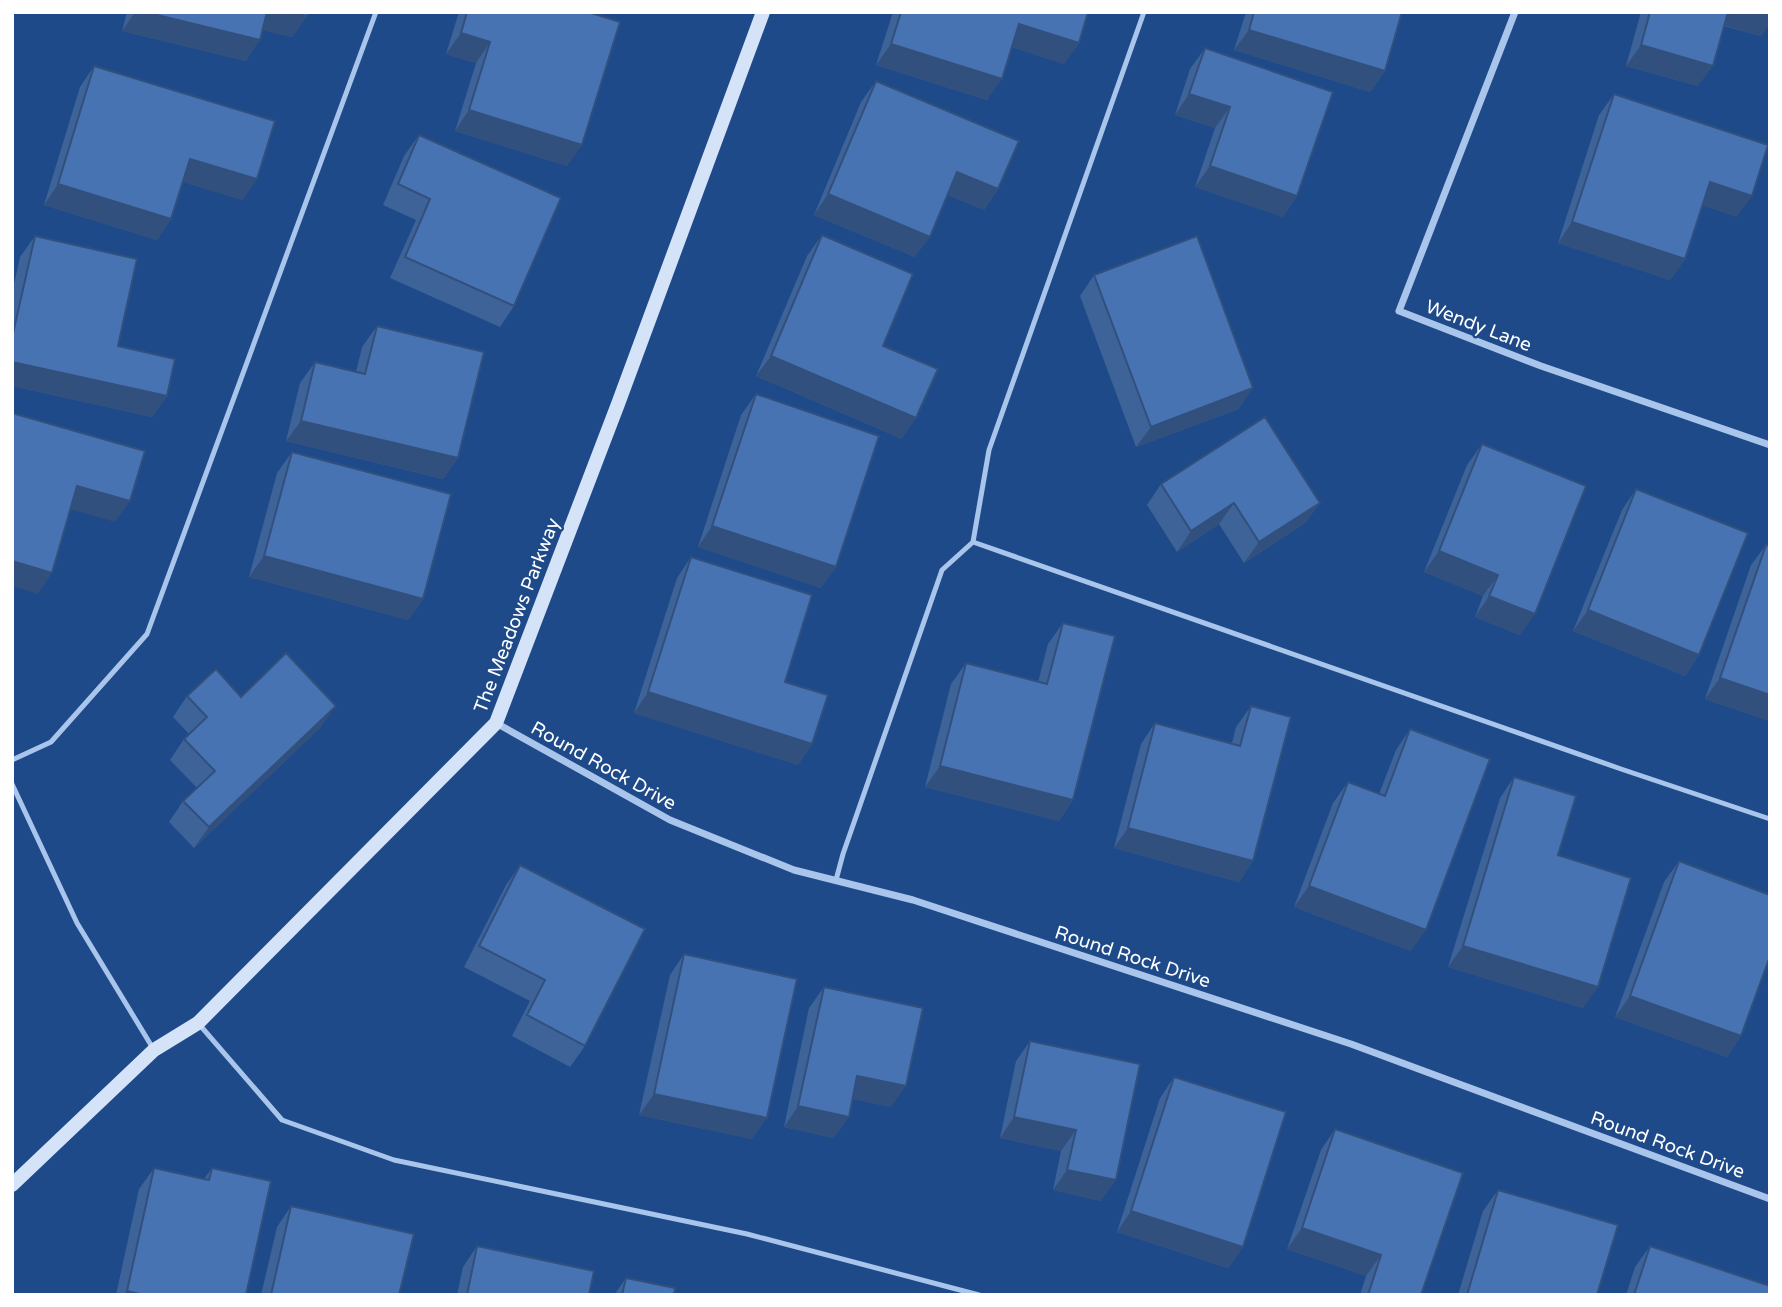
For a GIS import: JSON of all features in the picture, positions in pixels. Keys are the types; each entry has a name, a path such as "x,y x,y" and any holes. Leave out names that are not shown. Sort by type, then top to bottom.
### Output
{"street":[{"name":"The Meadows Parkway","path":"12,1185 154,1050 198,1023 496,723 763,12"},
{"name":"Wendy Lane","path":"1515,12 1399,311 1541,366 1770,445"},
{"name":"Round Rock Drive","path":"496,723 670,820 794,870 926,904 1351,1044 1770,1199"}],"lane":[{"path":"12,760 51,742 147,635 376,12"},
{"path":"836,880 942,570 973,542 989,450 1144,12"},
{"path":"973,542 1770,819"},
{"path":"12,784 78,923 154,1050"},
{"path":"198,1023 282,1120 394,1160 747,1234 979,1295"}],"building":[{"path":"145,12 267,12 260,40"},
{"path":"290,12 308,12 307,16"},
{"path":"467,12 588,12 620,22 582,145 469,110 490,42 461,33"},
{"path":"901,12 1088,12 1079,43 1019,24 1002,79 891,44"},
{"path":"1254,12 1402,12 1385,71 1249,30"},
{"path":"1650,12 1728,12 1713,66 1641,45"},
{"path":"1205,48 1333,92 1297,196 1210,166 1230,107 1189,94"},
{"path":"94,66 275,121 257,179 190,159 171,219 58,184"},
{"path":"876,81 1019,141 998,189 957,172 930,237 828,194"},
{"path":"1614,94 1768,145 1752,196 1710,182 1685,259 1572,222"},
{"path":"419,135 561,198 514,306 405,257 430,199 398,184"},
{"path":"822,235 913,274 883,346 938,369 916,418 771,356"},
{"path":"35,236 137,259 118,346 175,359 167,396 12,362 12,338"},
{"path":"1197,236 1253,388 1151,427 1094,275"},
{"path":"377,326 484,352 458,458 301,421 315,362 365,374"},
{"path":"756,394 879,436 836,567 712,526"},
{"path":"12,413 145,451 130,501 77,486 52,573 12,561"},
{"path":"1265,417 1320,503 1259,542 1234,503 1191,531 1161,484"},
{"path":"1482,444 1586,486 1535,614 1489,596 1498,575 1439,551"},
{"path":"292,452 451,494 423,599 264,556"},
{"path":"1636,489 1748,533 1699,655 1588,610"},
{"path":"1766,545 1770,546 1770,695 1720,678"},
{"path":"691,557 812,595 785,682 828,695 812,744 648,692"},
{"path":"1063,623 1115,636 1073,800 940,766 966,663 1047,684"},
{"path":"286,653 336,706 209,827 183,801 215,771 184,739 207,717 187,696 216,669 241,697"},
{"path":"1251,706 1291,717 1253,861 1128,828 1155,723 1240,746"},
{"path":"1410,729 1490,759 1426,930 1309,886 1348,782 1385,796"},
{"path":"1514,777 1576,796 1558,855 1631,878 1598,987 1463,946"},
{"path":"1679,861 1770,895 1770,956 1741,1036 1630,996"},
{"path":"520,865 645,929 585,1046 527,1015 545,980 479,946"},
{"path":"684,954 797,979 767,1118 654,1094"},
{"path":"824,987 923,1008 906,1086 857,1076 849,1117 798,1106"},
{"path":"1030,1041 1140,1064 1116,1180 1067,1170 1076,1130 1014,1117"},
{"path":"1174,1077 1286,1112 1243,1247 1131,1211"},
{"path":"1335,1129 1463,1173 1421,1295 1368,1295 1381,1255 1302,1228"},
{"path":"154,1168 209,1180 212,1168 271,1181 246,1295 144,1295 127,1291"},
{"path":"1498,1190 1618,1225 1597,1295 1467,1295"},
{"path":"291,1206 414,1234 399,1295 271,1295"},
{"path":"477,1246 594,1271 589,1295 467,1295"},
{"path":"1650,1246 1770,1286 1770,1295 1634,1295"},
{"path":"626,1278 675,1288 674,1295 622,1295"}]}
